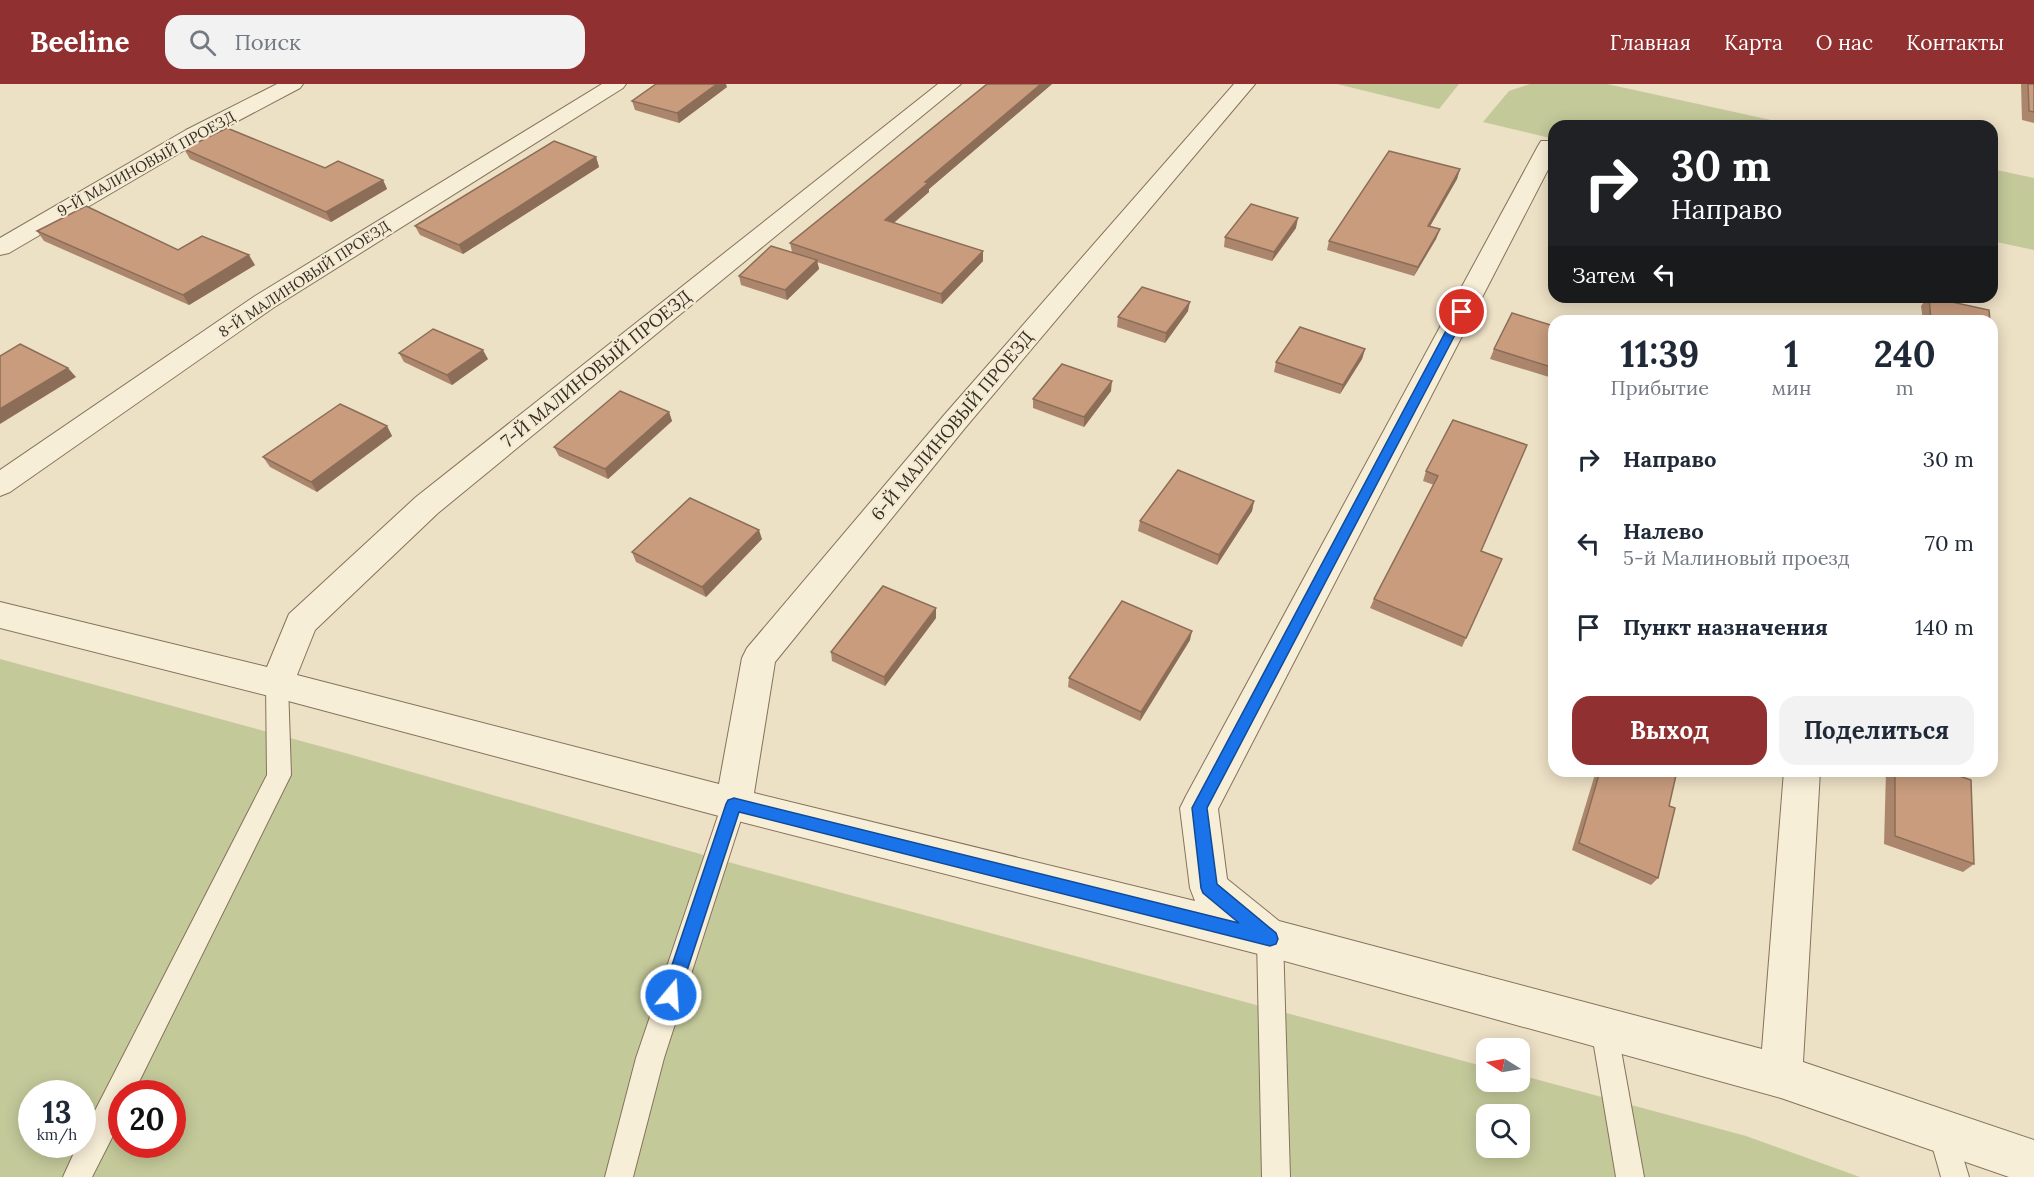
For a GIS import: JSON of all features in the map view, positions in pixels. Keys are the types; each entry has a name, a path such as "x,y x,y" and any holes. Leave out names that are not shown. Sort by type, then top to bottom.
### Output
{"street":[{"name":"9-Й МАЛИНОВЫЙ ПРОЕЗД","path":"0,248 194,135 293,84"},
{"name":"8-Й МАЛИНОВЫЙ ПРОЕЗД","path":"0,484 264,302 616,84"},
{"name":"7-Й МАЛИНОВЫЙ ПРОЕЗД","path":"277,684 301,623 427,505 951,84"},
{"name":"6-Й МАЛИНОВЫЙ ПРОЕЗД","path":"734,804 759,658 955,421 1245,84"},
{"path":"1270,939 1209,888 1199,808 1548,148"},
{"path":"0,615 1270,939 1604,1028 1781,1076 2034,1163"},
{"path":"1781,1076 1802,777"}],"lane":[{"path":"77,1177 279,774 277,684"},
{"path":"619,1177 650,1058 734,804"},
{"path":"1270,939 1276,1177"},
{"path":"1604,1028 1630,1177"},
{"path":"1942,1131 1955,1177"}],"green space":[{"path":"1337,84 1459,84 1439,109"},
{"path":"1530,84 1607,84 1771,120 1548,120 1548,138 1483,122 1509,91"},
{"path":"1998,170 2034,178 2034,250 1998,242"},
{"path":"0,659 338,751 739,865 1476,1064 1476,1092 1530,1092 1530,1078 1746,1136 1860,1177 0,1177"}],"building":[{"path":"656,84 717,84 677,113 632,101"},
{"path":"987,84 1041,84 925,182 928,183 885,220 983,251 941,294 790,243"},
{"path":"2028,84 2034,84 2034,112 2029,111"},
{"path":"227,128 325,168 338,161 383,180 326,212 184,149"},
{"path":"554,141 596,157 459,245 415,226"},
{"path":"1389,151 1460,169 1428,226 1440,229 1418,267 1329,241"},
{"path":"1251,204 1298,218 1274,252 1225,237"},
{"path":"86,206 178,250 202,236 249,255 183,295 37,231"},
{"path":"771,246 817,260 785,290 739,276"},
{"path":"1142,287 1190,302 1166,333 1118,317"},
{"path":"1930,303 1957,303 1989,310 1989,315 1930,315"},
{"path":"1512,313 1548,324 1548,366 1494,349"},
{"path":"1300,327 1365,349 1343,385 1276,362"},
{"path":"433,329 483,350 447,375 399,353"},
{"path":"20,344 68,368 0,409 0,356"},
{"path":"1062,364 1112,381 1084,417 1033,399"},
{"path":"620,391 669,412 605,469 554,447"},
{"path":"340,404 387,426 311,482 263,457"},
{"path":"1453,420 1527,445 1481,551 1502,559 1466,638 1374,599 1438,476 1426,471"},
{"path":"1178,470 1254,501 1219,555 1140,521"},
{"path":"690,498 759,530 702,587 632,552"},
{"path":"883,586 936,608 884,677 831,652"},
{"path":"1122,601 1192,631 1141,712 1069,678"},
{"path":"1598,777 1676,777 1669,806 1675,808 1658,878 1579,843"},
{"path":"1895,777 1962,777 1971,780 1974,864 1895,836"}],"route":[{"path":"671,995 734,804 1270,939 1209,888 1199,808 1462,312"}]}
